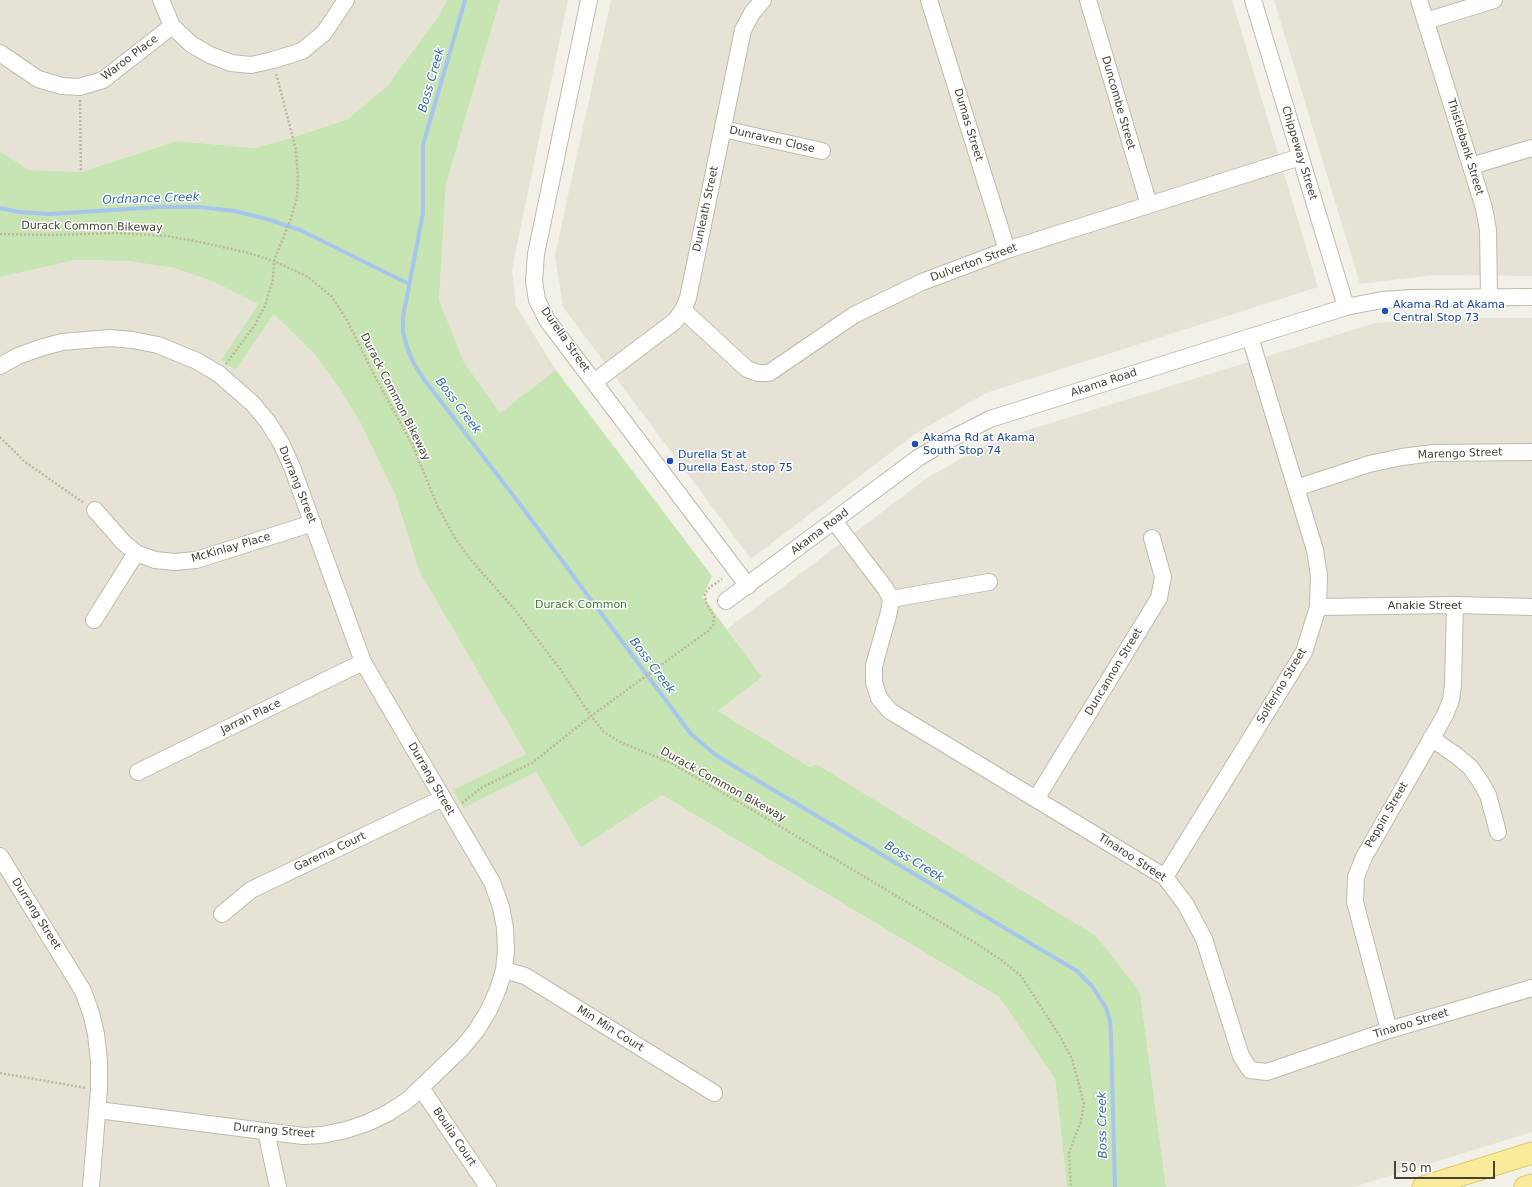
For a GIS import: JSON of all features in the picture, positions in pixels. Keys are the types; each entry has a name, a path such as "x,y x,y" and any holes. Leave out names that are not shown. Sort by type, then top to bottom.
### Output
{"main road":[{"path":"1423,1187 1532,1153"}],"street":[{"path":"161,0 172,26 191,44 210,55 231,63 251,65 302,51 324,33 346,0"},
{"name":"Durella Street","path":"589,0 536,254 534,280 537,300 548,320 748,586"},
{"name":"Dunleath Street","path":"594,382 675,321 683,310 688,298 743,30 752,13 763,0"},
{"name":"Dumas Street","path":"929,0 1007,250"},
{"name":"Duncombe Street","path":"1088,0 1149,205"},
{"name":"Chippeway Street","path":"1252,0 1346,307"},
{"name":"Thistlebank Street","path":"1420,0 1484,208 1488,230 1489,297"},
{"path":"1426,21 1494,0"},
{"name":"Waroo Place","path":"0,53 38,79 62,86 79,87 102,80 172,26"},
{"name":"Dunraven Close","path":"723,129 822,151"},
{"path":"1471,166 1532,148"},
{"name":"Dulverton Street","path":"683,310 746,369 758,373 769,373 854,315 922,282 1007,250 1300,157"},
{"name":"Akama Road","path":"726,601 918,458 943,443 990,419 1346,307 1382,300 1412,298 1532,297"},
{"name":"Solferino Street","path":"1165,877 1304,652 1318,607 1319,576 1315,550 1250,337"},
{"name":"Durrang Street","path":"0,366 32,351 62,342 110,338 158,345 187,356 219,374 253,404 268,422 292,467 363,662 492,882 501,907 505,928 506,951 504,970 489,1010 476,1031 462,1048 408,1100 388,1113 367,1123 346,1130 322,1135 303,1136 98,1110"},
{"name":"Marengo Street","path":"1296,488 1369,464 1402,457 1433,453 1532,452"},
{"name":"McKinlay Place","path":"94,510 122,542 136,553 155,560 176,562 196,560 313,523"},
{"path":"834,521 886,588 891,599 989,582"},
{"name":"Duncannon Street","path":"1036,799 1159,598 1163,577 1152,538"},
{"path":"94,620 136,553"},
{"name":"Tinaroo Street","path":"891,599 889,612 874,666 874,682 879,698 890,711 1165,877 1186,905 1204,939 1240,1056 1250,1070 1267,1072 1389,1030 1532,988"},
{"name":"Anakie Street","path":"1318,607 1455,605 1532,606"},
{"name":"Peppin Street","path":"1389,1030 1355,902 1356,877 1364,856 1445,715 1451,700 1453,685 1455,605"},
{"name":"Jarrah Place","path":"138,772 363,662"},
{"path":"1431,738 1471,768 1488,795 1498,832"},
{"name":"Garema Court","path":"222,914 251,890 443,798"},
{"name":"Durrang Street","path":"0,856 83,991 91,1013 96,1034 99,1061 98,1110 91,1187"},
{"name":"Min Min Court","path":"504,970 525,976 714,1093"},
{"name":"Boulia Court","path":"420,1088 488,1187"},
{"path":"266,1131 278,1187"}],"path":[{"path":"219,374 255,325 265,306 273,279 274,261 290,221 297,198 298,179 296,150 273,60"},
{"path":"79,87 81,172"},
{"name":"Durack Common Bikeway","path":"0,234 117,234 167,236 200,242 245,252 274,261 308,277 332,297 340,307 373,373 412,444 444,521 471,560 515,610 604,732 611,737 671,763 756,812 977,944 1000,959 1021,976 1061,1038 1072,1059 1084,1104 1081,1121 1069,1153 1071,1187"},
{"path":"0,437 25,462 94,510"},
{"path":"451,812 481,788 532,763 591,716 708,631 713,625 714,617 706,602 705,594 710,587 722,579"},
{"path":"0,1073 99,1090"}],"shaded area":[{"path":"0,0 447,0 438,17 388,85 348,119 298,136 255,148 177,141 81,172 29,170 0,151"},
{"path":"500,0 568,0 512,269 516,306 556,370 500,413 464,362 439,300 446,184"},
{"path":"611,0 1232,0 1318,287 986,393 915,434 751,559 563,307 555,255"},
{"path":"1274,0 1532,0 1532,276 1434,275 1360,284"},
{"path":"76,260 127,261 174,268 212,281 260,304 221,360 235,369 274,314 315,355 340,389 361,424 396,497 419,571 526,754 453,790 462,808 536,772 581,848 662,795 999,997 1055,1079 1067,1187 0,1187 0,277"},
{"path":"1431,318 1532,318 1532,1132 1354,1187 1166,1187 1140,992 816,764 810,767 718,711 762,677 727,629 927,478 992,441 1375,323"}],"green space":[{"name":"Durack Common","path":"447,0 500,0 446,184 439,300 464,362 500,413 556,370 712,576 703,597 762,677 718,711 810,767 816,764 1096,936 1140,992 1166,1187 1067,1187 1055,1079 999,997 662,795 581,848 536,772 463,808 453,790 526,754 419,571 396,497 361,424 340,389 315,355 274,314 235,370 221,360 259,304 212,281 174,268 127,261 76,260 0,277 0,151 29,170 81,172 177,141 255,148 298,136 348,119 388,85 438,17"}],"waterway":[{"name":"Boss Creek","path":"465,0 423,145 423,213 403,317 403,332 413,362 423,378 519,503 691,734 716,755 750,776 1077,971 1092,986 1106,1008 1110,1021 1115,1187"},
{"name":"Ordnance Creek","path":"0,208 19,212 50,214 160,207 199,207 235,211 300,230 409,284"}],"place":[{"name":"Akama Rd at Akama Central Stop 73","path":"1385,311"},
{"name":"Akama Rd at Akama South Stop 74","path":"915,444"},
{"name":"Durella St at Durella East, stop 75","path":"670,461"}]}
